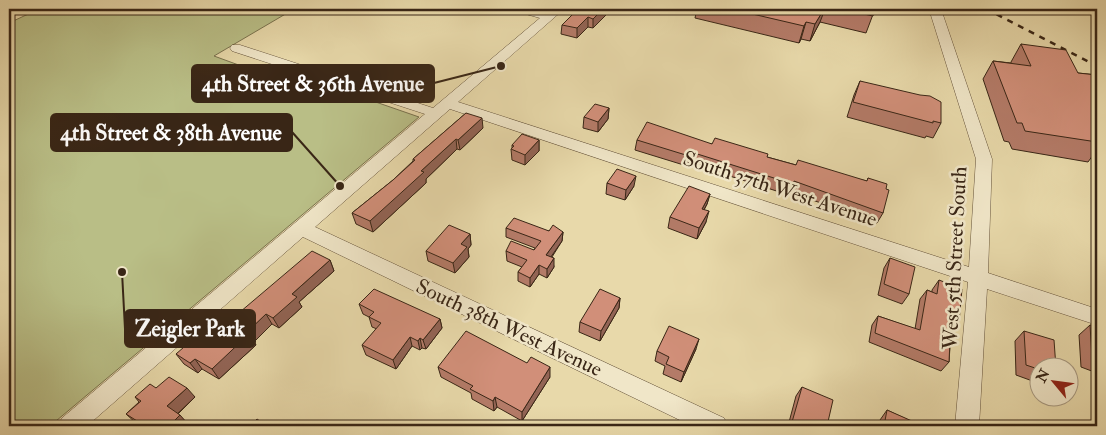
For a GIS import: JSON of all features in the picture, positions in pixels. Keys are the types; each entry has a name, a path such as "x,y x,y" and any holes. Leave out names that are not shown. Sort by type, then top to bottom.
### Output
{"street":[{"path":"519,9 554,13"},
{"name":"West 5th Street South","path":"935,9 984,159 978,278 967,426"},
{"path":"70,426 554,13"},
{"name":"South 37th West Avenue","path":"236,48 443,109 1097,317"},
{"name":"South 38th West Avenue","path":"302,229 716,426"}],"green space":[{"path":"39,9 294,9 214,56 266,75 292,73 419,117 50,426 9,426 9,23"}],"building":[{"path":"578,9 603,9 593,19 588,17 577,28 562,25"},
{"path":"731,9 824,9 815,24 806,22 804,26"},
{"path":"841,9 875,9 873,16"},
{"path":"1021,44 1066,50 1078,73 1097,75 1097,142 1025,131 1022,123 1017,123 993,61 1031,66"},
{"path":"860,81 930,96 941,102 941,123 933,121 933,123 853,102"},
{"path":"595,104 609,108 598,122 584,117"},
{"path":"466,113 482,118 421,171 424,172 370,221 352,213 393,180 415,160 413,159"},
{"path":"647,122 712,144 715,138 768,154 767,157 796,165 798,160 867,181 868,178 887,184 886,189 889,190 883,213 794,181 793,184 691,152 689,156 637,140"},
{"path":"522,134 539,140 525,155 511,149 514,146 512,145"},
{"path":"617,169 636,176 626,190 607,183"},
{"path":"689,186 710,194 702,209 709,211 699,228 670,217"},
{"path":"514,218 549,231 553,225 563,232 546,255 554,258 547,269 539,265 530,278 518,272 527,260 506,251 511,241 534,250 541,241 506,228"},
{"path":"449,225 470,234 461,244 467,247 453,263 426,251"},
{"path":"312,251 330,260 292,294 297,297 273,318 266,314 246,333 249,334 212,369 195,359 190,363 176,354 192,340 198,343 209,334 211,335 217,331 222,334 244,315 240,312"},
{"path":"890,258 915,267 909,294 884,284"},
{"path":"939,280 962,289 959,322 951,320 949,362 875,333 878,316 920,330 927,290 937,294"},
{"path":"374,289 440,319 423,340 420,338 418,341 410,337 393,360 362,345 381,323 369,317 374,312 359,304"},
{"path":"600,289 620,298 601,331 580,322"},
{"path":"1090,325 1097,328 1097,359 1092,357"},
{"path":"669,326 699,339 684,372 666,364 669,357 657,351"},
{"path":"466,331 527,363 531,357 550,367 522,412 495,397 493,401 470,389 473,386 438,367"},
{"path":"1024,331 1054,340 1055,358 1028,358 1028,366 1026,365"},
{"path":"169,377 187,388 167,406 180,415 169,426 145,426 126,414 141,401 135,397 150,384 156,388"},
{"path":"802,387 833,400 827,426 803,426 792,422"},
{"path":"887,410 921,425 921,426 884,426"},
{"path":"257,419 267,426 250,426"}],"waterway":[{"path":"9,16 23,9"}],"railway":[{"path":"986,9 1097,66"}],"place":[{"name":"4th Street & 36th Avenue","path":"501,66"},
{"name":"4th Street & 38th Avenue","path":"340,186"},
{"name":"Zeigler Park","path":"122,272"}]}
